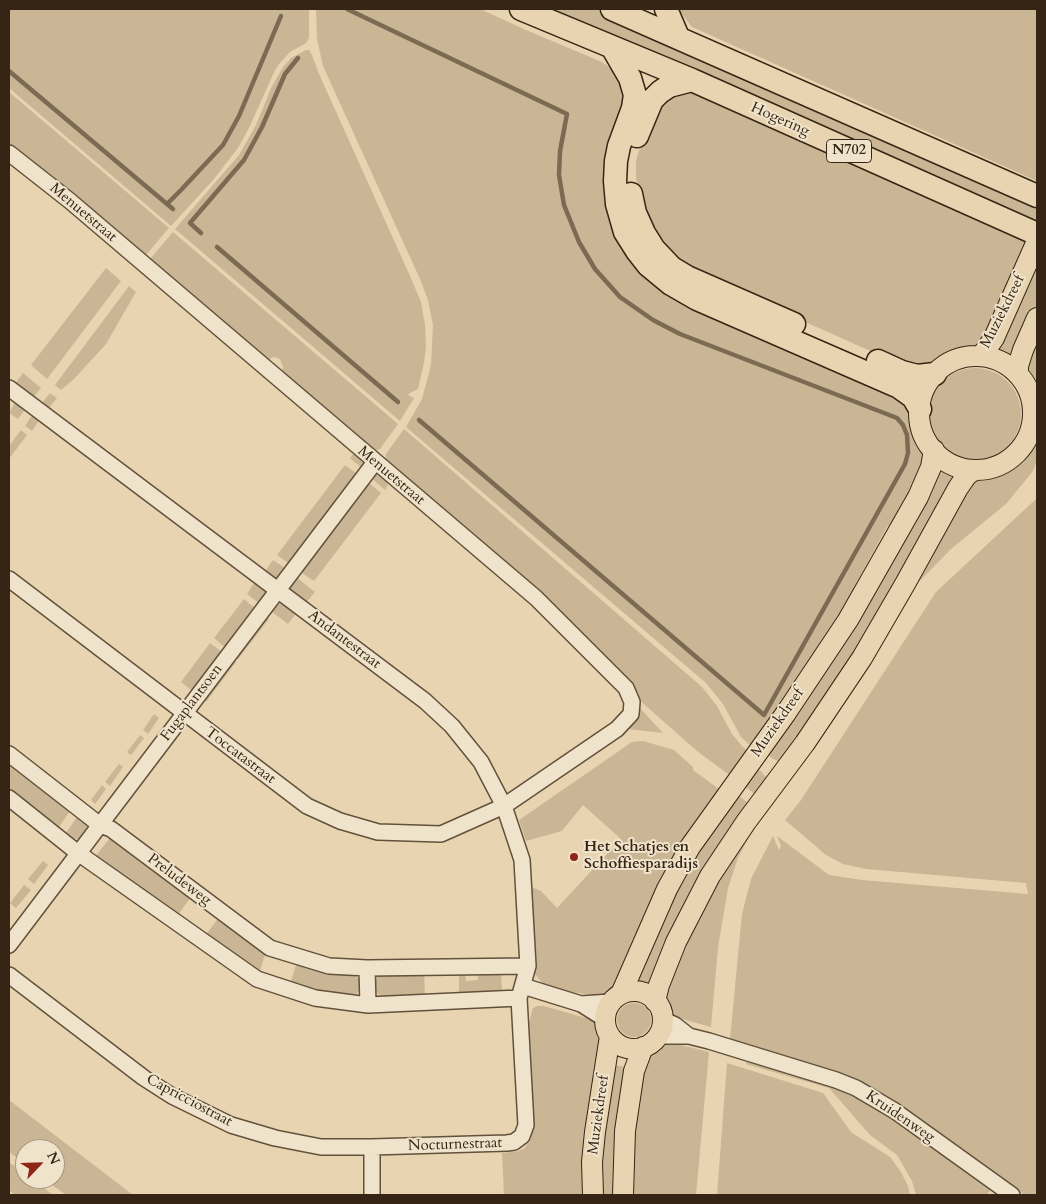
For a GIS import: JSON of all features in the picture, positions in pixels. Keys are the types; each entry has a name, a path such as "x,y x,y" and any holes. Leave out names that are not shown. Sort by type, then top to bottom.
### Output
{"highway":[{"name":"Hogering","path":"521,9 692,80 1037,234"},
{"name":"N702","path":"613,9 1031,193"},
{"path":"666,9 678,37"},
{"path":"612,48 630,78 635,95 632,111 619,146 616,161 617,204 625,232 648,265 671,284 697,299 899,387 913,397 920,409"},
{"path":"692,80 669,86 652,100 636,139 631,158 630,185 635,213 654,249 672,268 687,277 902,372 917,376 935,374"}],"main road":[{"name":"Muziekdreef","path":"980,356 994,338 1037,241"},
{"path":"1018,374 1018,366 1023,350 1037,318"},
{"path":"980,356 999,360 1018,374 1029,392 1033,407 1032,423 1028,438 1018,451 1006,462 984,470 974,470 946,461 934,450 926,438 921,424 920,409 922,396 927,384 935,374 955,360 980,356"},
{"name":"Muziekdreef","path":"594,1195 592,1162 594,1132 612,1013 668,888 690,847 802,689 848,620 918,497 931,467 934,450"},
{"name":"Muziekdreef","path":"623,1195 625,1131 634,1071 654,1026 659,985 691,911 710,876 746,822 805,743 862,658 958,488 967,474 974,470"},
{"path":"633,992 639,992 645,994 654,1026 637,1049 624,1048 614,1041 612,1013 633,992"}],"street":[{"name":"Menuetstraat","path":"9,153 70,201 536,598 626,688 632,702 631,714 617,729 504,806"},
{"name":"Andantestraat","path":"9,388 425,701 452,726 481,762 504,806 522,860 528,966 521,992"},
{"name":"Fugaplantsoen","path":"9,945 375,462"},
{"name":"Toccatastraat","path":"9,579 307,806 340,821 378,832 441,834 504,806"},
{"name":"Preludeweg","path":"9,754 100,825 111,829 270,948 329,966 367,968 528,966"},
{"path":"9,798 78,853 257,979 315,998 368,1005 521,992 581,1004 612,1013"},
{"path":"367,968 368,1005"},
{"name":"Capricciostraat","path":"9,975 144,1078 172,1096 231,1125 274,1138 321,1147 372,1147"},
{"name":"Nocturnestraat","path":"372,1147 507,1143 514,1142 522,1136 526,1125 521,992"},
{"name":"Kruidenweg","path":"654,1026 675,1025 689,1036 836,1080 856,1088 895,1111 1012,1195"},
{"path":"372,1147 372,1195"}],"shaded area":[{"path":"9,9 309,9 309,38 306,43 290,52 280,63 238,148 214,179 171,226 9,88"},
{"path":"316,9 480,9 602,62 613,70 620,81 625,102 616,228 897,392 913,412 915,426 926,453 900,516 887,527 855,585 852,605 752,747 741,737 723,704 706,683 406,427 422,399 431,365 433,325 428,300 323,66 317,39"},
{"path":"544,9 596,9 668,39 1037,205 1037,226"},
{"path":"678,9 1037,9 1037,181 692,27"},
{"path":"309,50 312,55 421,302 425,325 426,347 424,363 418,389 408,395 414,398 400,421 175,229 239,155 256,125 272,86 283,67 291,58"},
{"path":"692,90 1033,239 993,326 974,350 960,352 939,364 913,370 693,272 664,249 640,202 636,177 636,161 641,144 667,96"},
{"path":"9,92 169,228 146,255 79,197 9,145"},
{"path":"173,232 398,424 380,449 373,451 281,372 283,367 280,359 274,357 267,360 150,259"},
{"path":"1037,262 1037,308 1012,361 1007,356 996,353"},
{"path":"106,268 121,281 47,379 31,365"},
{"path":"129,286 136,292 106,344 74,379 61,390 55,385"},
{"path":"1037,338 1037,389 1029,377 1027,367"},
{"path":"975,368 992,372 1007,382 1017,397 1021,414 1017,431 1007,446 992,456 975,460 958,456 943,446 933,431 929,414 933,397 943,382 958,372"},
{"path":"23,373 41,388 33,398 15,384"},
{"path":"50,393 57,398 48,409 41,404"},
{"path":"16,401 26,408 18,419 9,413"},
{"path":"33,414 40,419 32,431 25,426"},
{"path":"1037,428 1037,461 1033,471 1006,504 951,549 907,594 973,480 1010,467 1035,443"},
{"path":"404,429 702,687 717,706 732,734 750,753 732,777 697,751 637,698 385,461 386,454"},
{"path":"21,430 27,435 9,459 9,446"},
{"path":"355,451 364,459 366,466 364,470 350,458"},
{"path":"345,465 360,476 291,565 277,555"},
{"path":"940,466 957,474 899,584 786,758 778,761 773,759 768,755"},
{"path":"378,474 386,478 388,485 385,490 370,477"},
{"path":"367,481 381,493 314,581 299,571"},
{"path":"1037,498 1037,1195 1025,1195 902,1105 864,1083 838,1072 730,1039 742,914 751,879 773,836 779,850 781,846 777,836 829,875 862,880 1028,894 1026,883 866,869 843,864 826,855 785,820 801,800 936,592"},
{"path":"273,560 288,570 279,579 273,579 264,573"},
{"path":"296,577 315,592 305,604 289,590"},
{"path":"256,580 266,594 261,605 247,594"},
{"path":"244,599 257,610 228,650 214,638"},
{"path":"281,603 297,612 288,624 272,612"},
{"path":"264,616 269,619 238,659 234,655"},
{"path":"210,643 223,653 195,693 181,682"},
{"path":"232,659 236,662 206,702 202,699"},
{"path":"637,705 663,733 628,729 635,719"},
{"path":"154,714 159,718 148,734 143,730"},
{"path":"140,735 144,738 131,755 127,752"},
{"path":"643,741 674,750 693,767 693,770 719,789 712,798 713,803 617,988 603,997 553,989 544,985 534,973 532,960 531,887 541,891 557,908 621,839 583,805 562,831 526,841 519,820 632,742"},
{"path":"12,763 71,810 58,828 9,791 9,768"},
{"path":"119,764 123,767 110,786 105,782"},
{"path":"757,770 761,771 767,779 754,794 745,786"},
{"path":"102,785 106,789 95,804 91,800"},
{"path":"738,795 748,803 727,833 652,988 633,981 664,912 684,881 700,849"},
{"path":"79,814 89,824 89,827 83,837 77,839 72,838 66,833"},
{"path":"750,826 752,831 738,858 728,888 718,947 711,1027 668,1015 664,999 698,911"},
{"path":"110,838 191,897 177,916 95,857"},
{"path":"43,861 48,865 34,884 28,879"},
{"path":"24,885 31,890 16,908 10,903"},
{"path":"219,917 266,951 259,974 205,936"},
{"path":"297,962 353,975 360,980 360,991 353,996 317,993 290,984"},
{"path":"478,971 501,972 502,992 459,995 459,972 465,972 466,981 478,980"},
{"path":"424,972 425,996 383,997 373,988 375,979 380,974"},
{"path":"634,1003 646,1008 651,1020 646,1032 634,1037 622,1032 617,1020 622,1008"},
{"path":"544,1006 596,1021 603,1033 589,1195 504,1195 502,1153 519,1151 525,1148 531,1138 529,1022 533,1008"},
{"path":"673,1043 709,1052 696,1195 628,1195 629,1138 648,1054 656,1046"},
{"path":"748,1059 854,1092 991,1189 987,1195 916,1195 912,1181 897,1155 870,1135 829,1088 746,1064"},
{"path":"727,1063 823,1093 851,1132 890,1157 901,1172 910,1195 717,1195"},
{"path":"612,1065 627,1067 619,1195 598,1195"},
{"path":"9,1100 60,1139 15,1139 15,1156 9,1152"},
{"path":"65,1143 133,1195 66,1195 58,1189 65,1189"},
{"path":"9,1162 15,1166 15,1189 45,1189 53,1195 15,1195 9,1190"}],"waterway":[{"path":"347,9 567,114 560,151 559,175 564,205 579,242 595,269 620,297 653,320 680,334 897,418 903,425 907,435 908,453 905,464 764,715 419,420"},
{"path":"9,71 167,204 223,145 239,116 281,16"},
{"path":"201,233 190,223 244,160 262,127 285,74 298,58"},
{"path":"167,204 173,209"},
{"path":"217,247 398,402"}],"place":[{"name":"Het Schatjes en Schoffiesparadijs","path":"574,857"}]}
